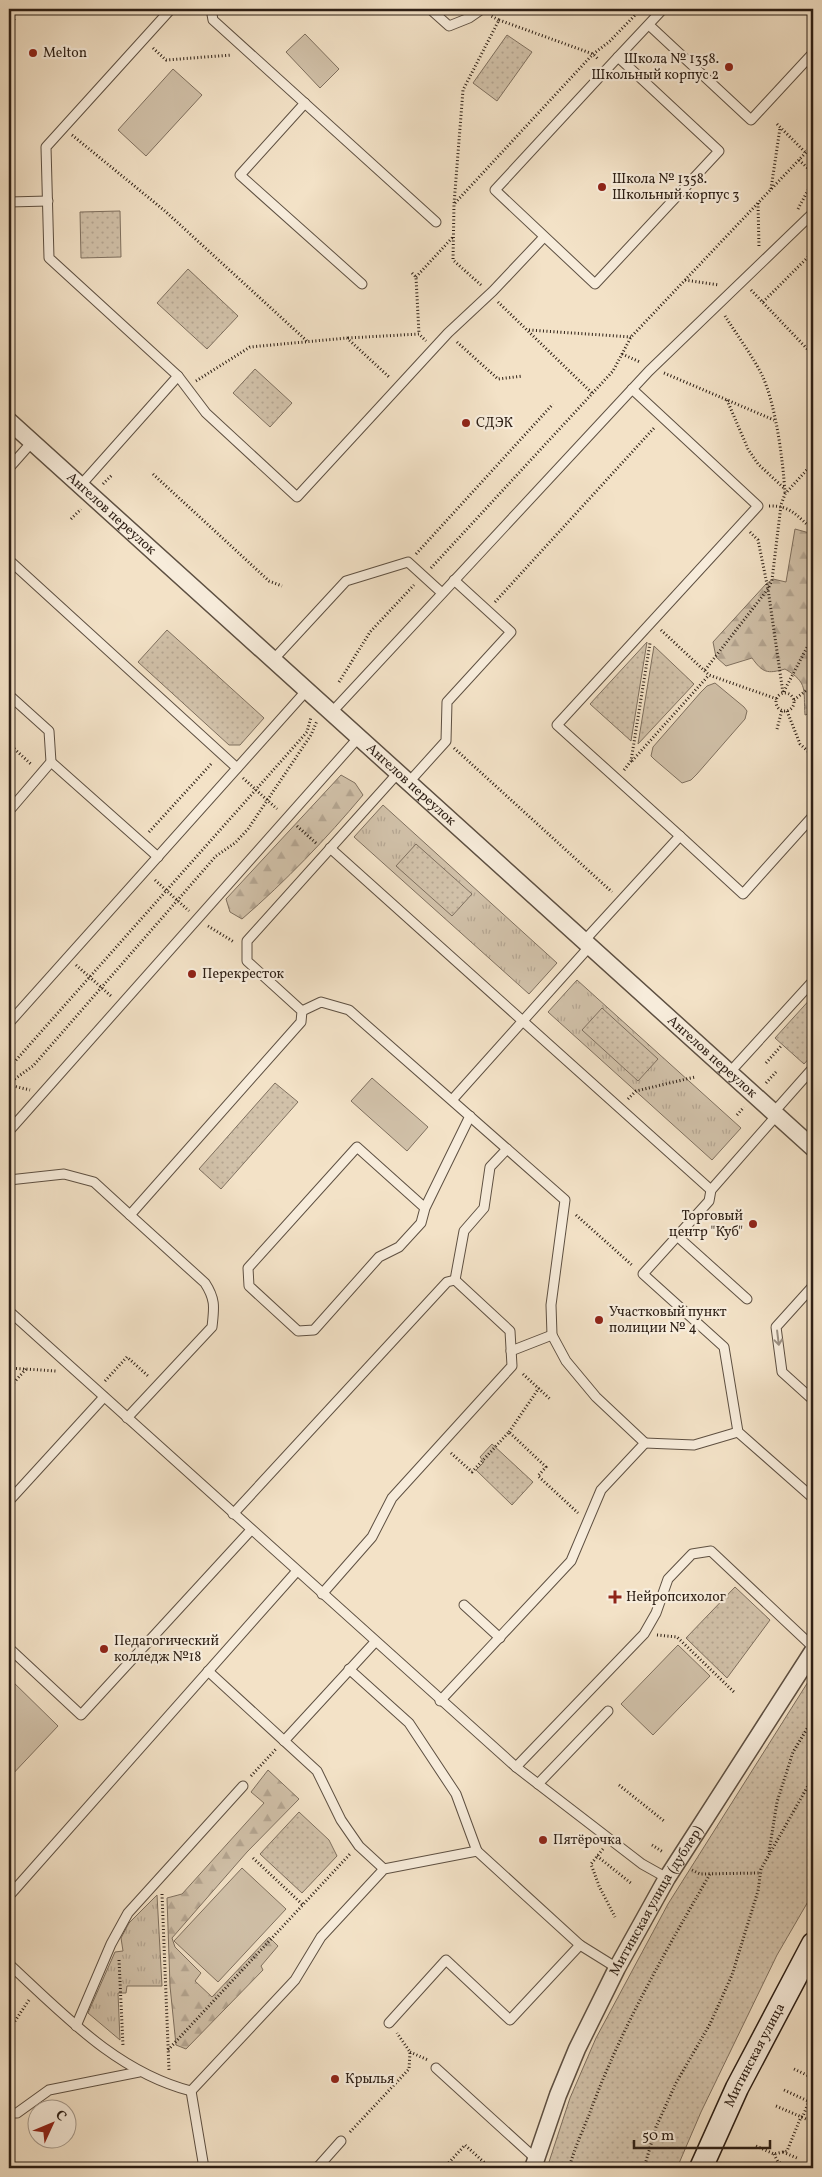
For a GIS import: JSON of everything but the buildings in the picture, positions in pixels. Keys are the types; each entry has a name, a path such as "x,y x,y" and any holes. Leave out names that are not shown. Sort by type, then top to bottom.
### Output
{"main road":[{"name":"Митинская улица","path":"700,2168 734,2096 813,1944"}],"street":[{"name":"Ангелов переулок","path":"9,421 307,690 323,710 359,737 404,777 813,1148"},
{"name":"Митинская улица (дублер)","path":"534,2164 569,2068 617,1968 667,1878 813,1651"}],"lane":[{"path":"171,9 46,147 49,258 178,376 206,413 297,497 448,333 490,294 544,236"},
{"path":"211,9 213,20 436,222"},
{"path":"430,9 449,26 469,18 481,10"},
{"path":"618,57 719,151 595,284 494,190 618,57 649,25 663,9"},
{"path":"649,25 751,120 813,53"},
{"path":"305,103 240,175 362,284"},
{"path":"9,202 48,201"},
{"path":"323,710 442,593 652,367 813,213"},
{"path":"80,486 178,376"},
{"path":"632,389 758,506 556,725 743,894 813,816"},
{"path":"9,468 32,442"},
{"path":"9,560 237,768"},
{"path":"273,660 346,581 408,562 442,593"},
{"path":"302,1011 247,961 247,941 330,848 404,777 446,741 447,702 511,632 454,580"},
{"path":"9,1023 307,690"},
{"path":"9,695 49,731 52,762 158,857"},
{"path":"9,1131 359,737"},
{"path":"9,811 52,762"},
{"path":"452,1100 523,1021 621,900 680,836"},
{"path":"330,848 711,1190"},
{"path":"730,1072 813,982"},
{"path":"302,1011 321,1002 349,1010 565,1200 551,1305 552,1335 566,1361 596,1397 645,1443 694,1445 738,1432"},
{"path":"130,1215 301,1022 302,1011"},
{"path":"813,1068 711,1190 709,1200 643,1274 724,1348 738,1432 813,1498"},
{"path":"425,1208 357,1147 248,1268 249,1286 298,1331 314,1330 380,1257 399,1247 421,1223 425,1208 470,1116"},
{"path":"455,1280 464,1231 484,1208 490,1167 507,1148"},
{"path":"9,1180 64,1174 94,1182 205,1283 213,1296 212,1327 127,1418"},
{"path":"677,1236 747,1299"},
{"path":"322,1594 372,1537 392,1498 512,1366 510,1331 455,1280"},
{"path":"233,1514 447,1282 455,1280"},
{"path":"813,1286 776,1327 782,1372 813,1400"},
{"path":"9,1311 440,1701 516,1767 642,1864 667,1878"},
{"path":"511,1351 552,1335"},
{"path":"9,1501 104,1397"},
{"path":"440,1701 571,1561 601,1490 645,1443"},
{"path":"9,1648 81,1715 251,1530"},
{"path":"516,1767 644,1634 656,1613 668,1579 692,1554 711,1551 813,1646"},
{"path":"9,1896 297,1571"},
{"path":"464,1605 500,1638"},
{"path":"284,1741 375,1642"},
{"path":"349,1669 409,1723 456,1794 477,1851 580,1945 617,1968"},
{"path":"208,1671 317,1771 340,1820 358,1846 384,1869"},
{"path":"538,1784 608,1712"},
{"path":"76,2026 111,1944 128,1913 242,1786"},
{"path":"191,2091 296,1980 321,1937 384,1869 477,1851"},
{"path":"390,2023 446,1960 510,2020 580,1945"},
{"path":"9,1964 76,2026 124,2062 139,2072 170,2086 191,2091"},
{"path":"436,2068 534,2164"},
{"path":"9,2113 17,2113 48,2090 139,2072"},
{"path":"191,2091 204,2168"},
{"path":"317,2168 342,2142"}],"path":[{"path":"454,204 593,54 609,42 641,9"},
{"path":"481,10 500,20 593,54 608,68"},
{"path":"9,15 15,21"},
{"path":"500,20 463,90 454,204 453,260 593,394"},
{"path":"144,39 166,60 250,54"},
{"path":"776,124 806,152"},
{"path":"64,128 165,211 308,342"},
{"path":"771,189 780,128"},
{"path":"340,680 370,632 593,394 613,371 631,337 813,145"},
{"path":"799,160 813,173"},
{"path":"758,202 759,264"},
{"path":"416,277 454,237"},
{"path":"763,302 813,252"},
{"path":"412,273 416,277 419,334 434,348"},
{"path":"685,280 735,288"},
{"path":"743,280 813,354"},
{"path":"705,670 768,589 772,580 781,505 785,492 784,471 769,392 762,374 725,315"},
{"path":"528,330 631,337"},
{"path":"448,333 498,379 523,376"},
{"path":"187,388 250,347 347,338 419,334"},
{"path":"347,338 399,386"},
{"path":"622,354 774,420"},
{"path":"727,400 748,449 758,464 785,492"},
{"path":"408,562 554,404"},
{"path":"487,611 663,418"},
{"path":"785,492 813,463"},
{"path":"152,474 269,581 282,586"},
{"path":"101,487 112,475"},
{"path":"72,519 84,505"},
{"path":"758,506 781,505 790,510 813,530"},
{"path":"742,524 758,540 768,589 783,694"},
{"path":"653,622 709,674 777,699"},
{"path":"631,762 653,622"},
{"path":"813,636 783,694 777,699 776,704 784,711 800,744 813,756"},
{"path":"616,778 709,674"},
{"path":"9,1068 88,976 307,732 345,683"},
{"path":"784,711 791,709 794,700 813,685"},
{"path":"783,694 788,694 794,700"},
{"path":"9,1084 33,1066 216,856 235,843 248,829 311,735 323,710"},
{"path":"777,729 784,711"},
{"path":"446,741 621,900"},
{"path":"9,744 41,774"},
{"path":"141,842 221,753"},
{"path":"68,958 120,1005"},
{"path":"766,1063 782,1045"},
{"path":"765,1084 776,1072"},
{"path":"620,1108 636,1091 694,1077"},
{"path":"9,1084 43,1092"},
{"path":"737,1115 746,1105"},
{"path":"564,1205 643,1274"},
{"path":"96,1390 127,1357 158,1385"},
{"path":"512,1366 550,1399"},
{"path":"9,1368 76,1372"},
{"path":"9,1388 26,1369"},
{"path":"441,1444 472,1472 509,1432 539,1388"},
{"path":"509,1432 546,1467 538,1476 588,1522"},
{"path":"644,1634 677,1637 735,1693"},
{"path":"769,1855 777,1802 793,1752 813,1718"},
{"path":"242,1786 284,1741"},
{"path":"644,2168 656,2128 676,2083 710,2024 732,1975 758,1891 760,1873 813,1777"},
{"path":"619,1784 664,1821"},
{"path":"610,1839 591,1864 599,1886 616,1916"},
{"path":"652,1845 666,1854"},
{"path":"168,2050 358,1846"},
{"path":"597,1856 632,1884"},
{"path":"253,1858 304,1905"},
{"path":"690,1869 700,1874 760,1873"},
{"path":"570,2168 600,2086 635,2009 658,1963 710,1874"},
{"path":"162,1875 170,2086"},
{"path":"111,1944 119,1958 124,2062"},
{"path":"9,2030 36,1990"},
{"path":"390,2023 410,2052 426,2059 436,2068"},
{"path":"342,2142 409,2069 410,2052"},
{"path":"794,2069 813,2078"},
{"path":"756,2146 774,2154 787,2151 801,2117 812,2101 784,2090"},
{"path":"776,2106 813,2122"},
{"path":"444,2168 465,2145 486,2165 495,2168"},
{"path":"783,2152 797,2158"},
{"path":"778,2162 783,2152"},
{"path":"774,2154 778,2162 788,2168"}],"green space":[{"path":"305,34 339,69 320,88 286,52"},
{"path":"507,35 532,52 497,101 473,83"},
{"path":"173,69 202,95 146,156 118,130"},
{"path":"120,211 121,257 81,258 80,212"},
{"path":"188,269 238,316 207,349 157,303"},
{"path":"255,369 292,403 270,427 233,393"},
{"path":"795,529 813,534 813,712 805,715 803,688 793,674 785,669 774,672 766,671 759,667 752,658 726,666 716,657 713,642 766,584 773,579 786,582"},
{"path":"167,630 264,718 240,745 229,745 138,662"},
{"path":"647,642 631,741 590,704"},
{"path":"654,646 694,684 638,744"},
{"path":"715,683 744,707 747,711 745,719 697,774 691,780 682,783 651,756 653,747 701,692 707,686"},
{"path":"341,775 355,783 363,795 305,859 242,919 230,912 226,899"},
{"path":"383,805 557,963 529,994 354,837"},
{"path":"416,844 472,894 452,916 396,866"},
{"path":"577,980 741,1128 712,1160 548,1012"},
{"path":"813,996 813,1054 804,1064 775,1038"},
{"path":"602,1008 658,1059 638,1081 582,1030"},
{"path":"372,1078 428,1127 407,1151 351,1101"},
{"path":"275,1083 298,1102 221,1189 199,1169"},
{"path":"492,1444 533,1482 512,1505 476,1470 484,1462 480,1457"},
{"path":"735,1587 770,1620 727,1678 686,1638"},
{"path":"678,1645 710,1676 653,1735 621,1704"},
{"path":"813,1674 813,1893 777,1955 701,2112 677,2168 547,2168 570,2098 596,2038 668,1904"},
{"path":"9,1678 58,1726 9,1778"},
{"path":"268,1770 299,1799 247,1852 172,1938 175,1947 201,1973 195,1981 212,1997 269,1937 278,1946 261,1966 263,1970 186,2049 176,2045 170,1986 167,1898 182,1894 264,1803 251,1792"},
{"path":"299,1812 329,1840 337,1856 302,1893 260,1854"},
{"path":"242,1868 286,1909 218,1982 174,1941"},
{"path":"157,1895 162,1986 127,1986 126,1993 118,1993 120,2040 88,2013 115,1952 123,1951 121,1938 129,1923"}],"place":[{"name":"Melton","path":"33,53"},
{"name":"Школа № 1358. Школьный корпус 2","path":"729,67"},
{"name":"Школа № 1358. Школьный корпус 3","path":"602,187"},
{"name":"СДЭК","path":"466,423"},
{"name":"Перекресток","path":"192,974"},
{"name":"Торговый центр \"Куб\"","path":"753,1224"},
{"name":"Участковый пункт полиции № 4","path":"599,1320"},
{"name":"Нейропсихолог","path":"615,1597"},
{"name":"Педагогический колледж №18","path":"104,1649"},
{"name":"Пятёрочка","path":"543,1840"},
{"name":"Крылья","path":"335,2079"}]}
